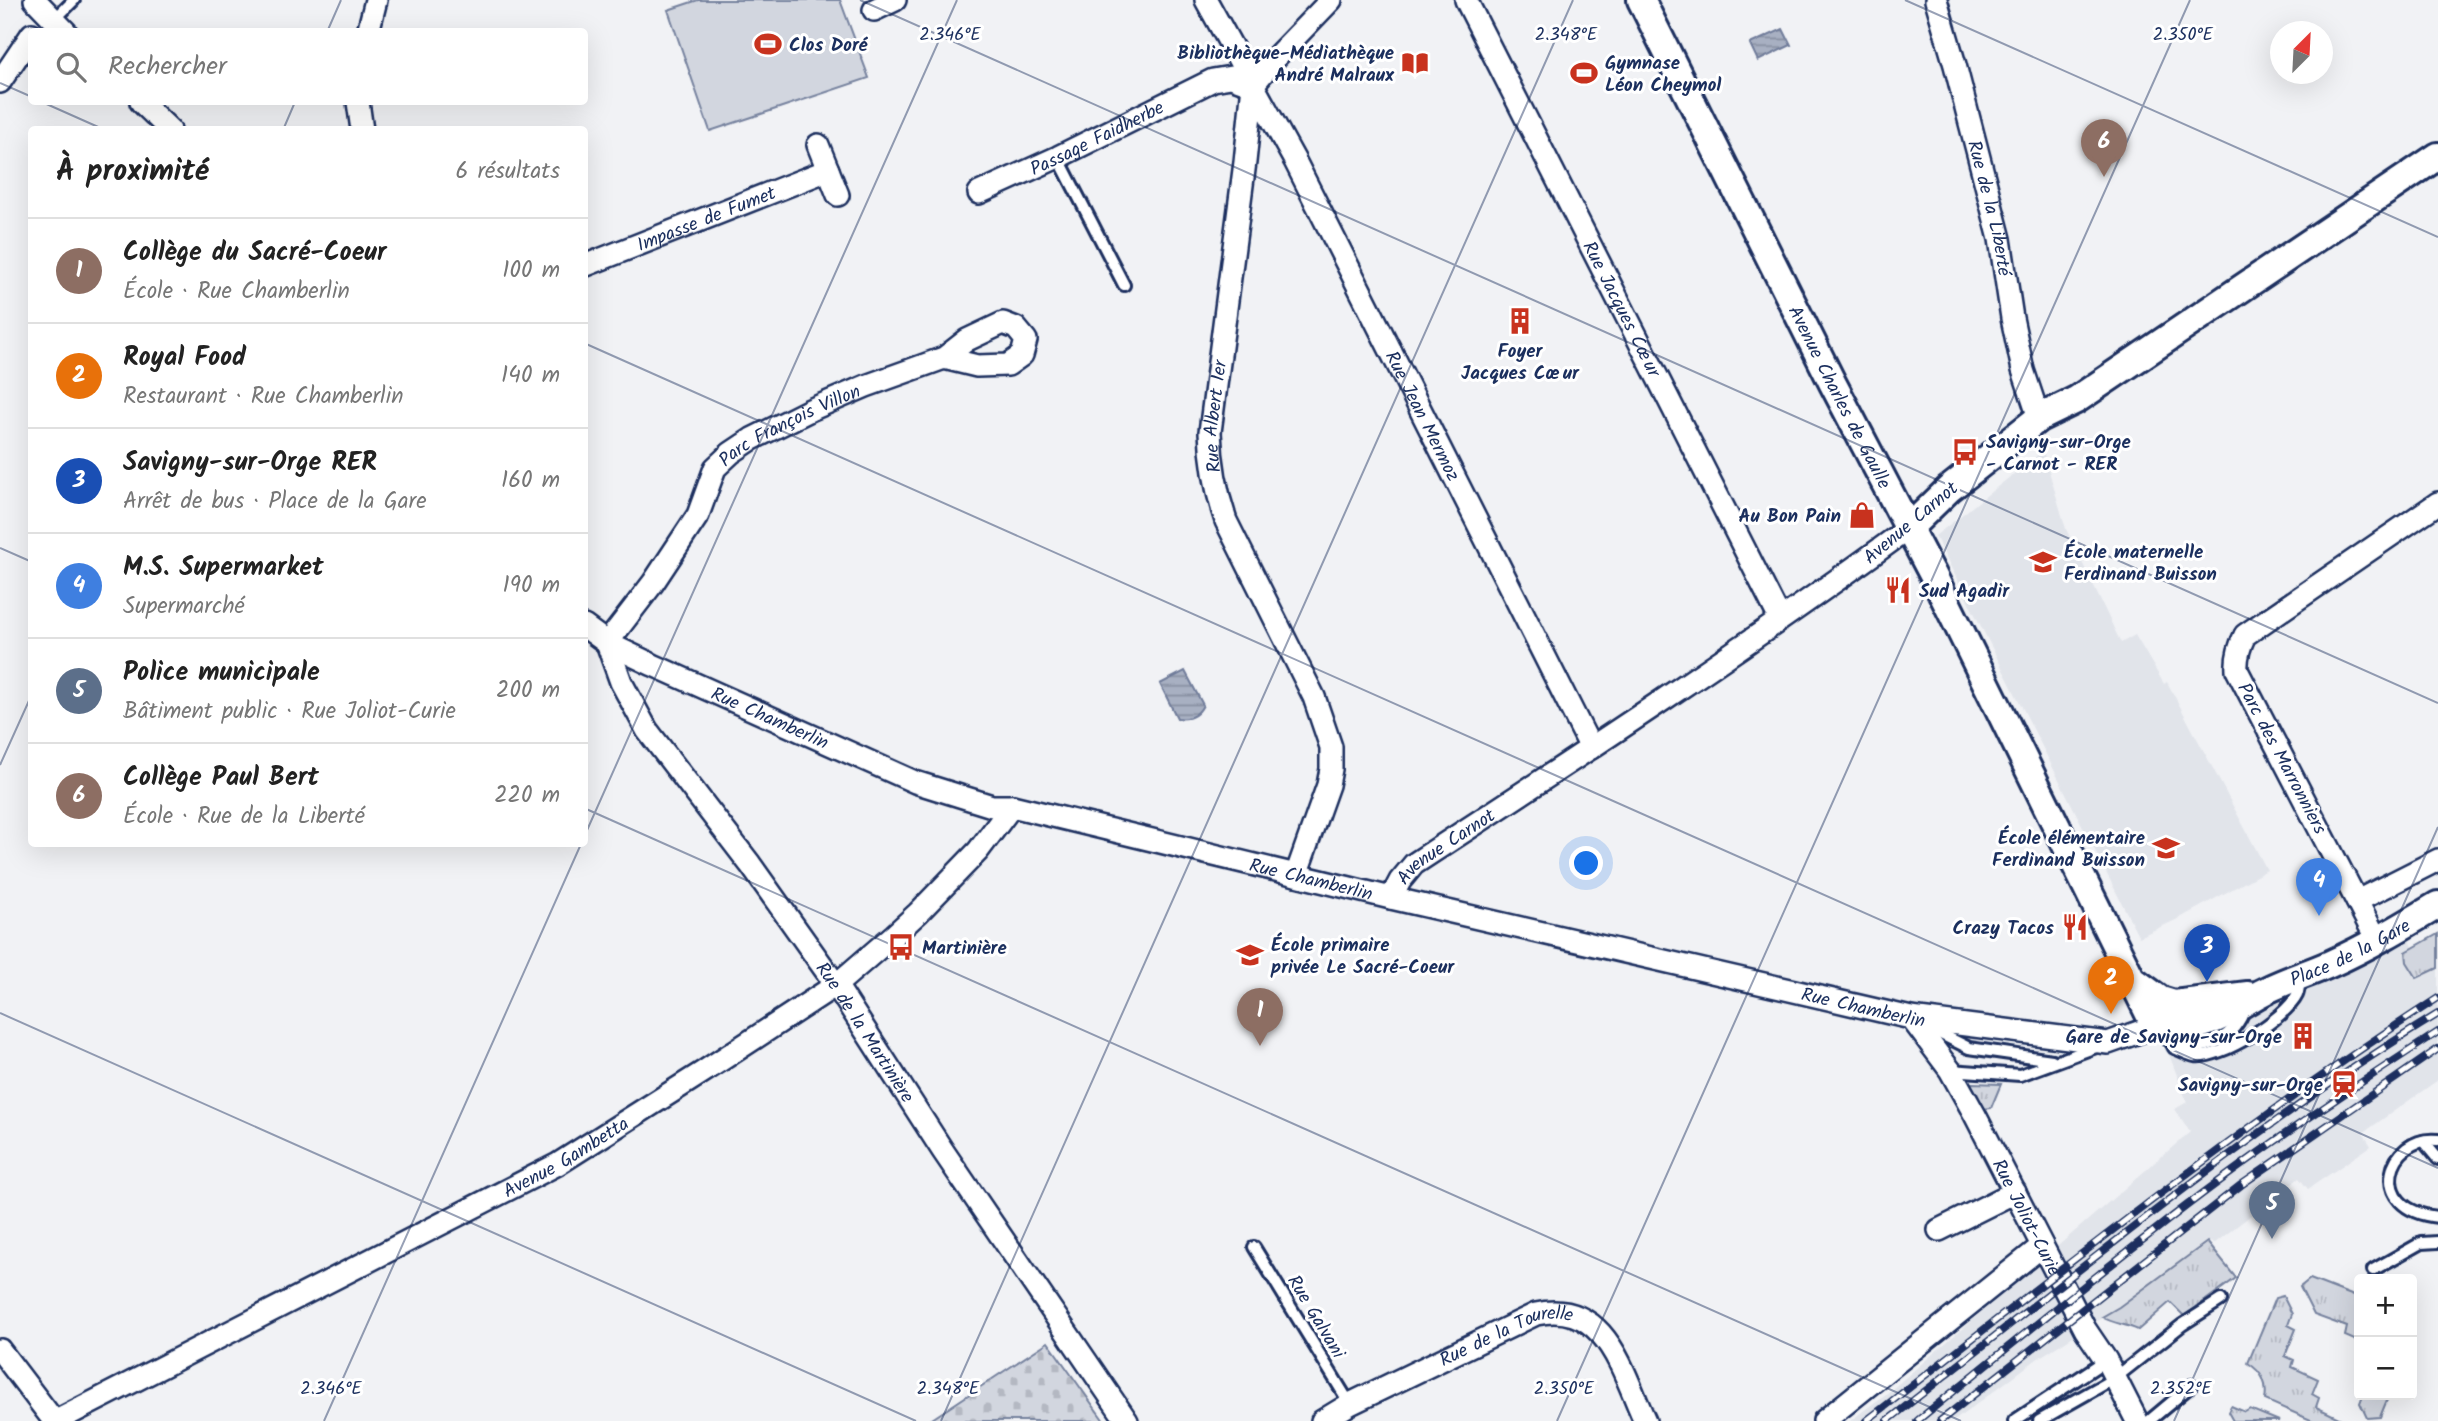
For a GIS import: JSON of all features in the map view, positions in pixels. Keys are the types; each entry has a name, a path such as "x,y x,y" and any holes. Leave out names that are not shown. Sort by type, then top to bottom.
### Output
{"street":[{"path":"369,28 376,0"},
{"path":"874,10 895,0"},
{"name":"Rue Jean Mermoz","path":"1206,0 1295,161 1591,748"},
{"path":"1253,85 1331,0"},
{"name":"Rue Jacques Cœur","path":"1466,0 1780,619"},
{"name":"Avenue Charles de Gaulle","path":"1641,0 1833,384 1909,527 2151,1016 2169,1015"},
{"name":"Rue de la Liberté","path":"1936,0 2000,239 2023,370 2039,418"},
{"path":"0,82 28,39"},
{"name":"Passage Faidherbe","path":"979,193 1213,80 1231,77 1253,85"},
{"name":"Rue Albert 1er","path":"1253,85 1210,432 1210,461 1226,521 1314,697 1331,747 1328,785 1296,874"},
{"path":"144,105 166,126"},
{"path":"358,105 361,126"},
{"path":"818,145 838,195"},
{"name":"Avenue Carnot","path":"1391,898 1414,864 1591,748 1909,527 1949,489 2039,418 2076,400 2438,156"},
{"name":"Impasse de Fumet","path":"588,263 828,170"},
{"name":"Parc François Villon","path":"607,642 653,583 698,515 715,468 731,453 752,439 810,410 943,358"},
{"name":"Parc des Marronniers","path":"2377,940 2236,670 2236,660 2245,635 2438,503"},
{"name":"Rue Chamberlin","path":"588,629 653,666 915,782 992,806 1012,806 1391,898 1911,1018 2108,1043 2169,1015"},
{"name":"Rue de la Martinière","path":"607,642 621,682 647,730 750,864 836,985 943,1151 1127,1421"},
{"name":"Avenue Gambetta","path":"55,1421 558,1164 836,985 918,913 978,851 1012,806"},
{"path":"2357,901 2438,860"},
{"name":"Place de la Gare","path":"2169,1015 2196,1026 2377,940 2438,905"},
{"name":"Place de la Gare","path":"2169,1015 2216,999 2253,999"},
{"name":"Rue Joliot-Curie","path":"1911,1018 1950,1070 2085,1329 2137,1421"},
{"path":"1939,1230 2015,1192"},
{"path":"1824,1421 2042,1246"},
{"name":"Rue de la Tourelle","path":"1322,1421 1350,1404 1536,1314 1549,1311 1580,1316 1604,1335 1645,1421"},
{"path":"0,1350 55,1421"}],"lane":[{"path":"50,16 74,0"},
{"path":"1058,157 1124,285"},
{"path":"2169,1015 2174,1048 2196,1056 2227,1049 2258,1031 2290,1005 2298,994 2300,975"},
{"path":"1911,1018 1969,1048 2055,1060"},
{"path":"1950,1070 2020,1075 2055,1060 2108,1043"},
{"path":"2438,1140 2423,1141 2402,1152 2390,1175 2390,1186 2400,1203 2410,1211 2438,1217"},
{"path":"2423,1141 2438,1159"},
{"path":"2373,1270 2421,1243 2438,1241"},
{"name":"Rue Galvani","path":"1254,1247 1350,1404"},
{"path":"2014,1421 2110,1369 2221,1300"},
{"path":"2039,1421 2110,1369"},
{"path":"2149,1421 2192,1385"}],"shaded area":[{"path":"2043,451 2066,529 2121,643 2135,635 2164,684 2167,682 2267,870 2180,918 2139,937 1935,536"},
{"path":"2409,939 2423,966 2438,958 2438,1080 2363,1133 2371,1146 2308,1189 2299,1178 2215,1243 2207,1242 2119,1307 2037,1359 1954,1421 1850,1421 1890,1391 2190,1132 2175,1109 2187,1102 2164,1041 2335,977"}],"green space":[{"name":"Clos Doré","path":"698,0 840,0 869,78 710,131 668,10"},
{"path":"2438,934 2438,968 2417,978 2407,962 2406,952"},
{"path":"1972,1083 2001,1084 1991,1108 1983,1109 1969,1086"},
{"path":"2207,1242 2236,1278 2184,1316 2170,1302 2138,1330 2102,1317 2119,1307"},
{"path":"2310,1279 2354,1296 2354,1340 2345,1336 2347,1327 2314,1315 2300,1287"},
{"path":"2283,1296 2292,1314 2288,1325 2296,1329 2285,1356 2294,1360 2292,1367 2318,1379 2312,1394 2319,1398 2316,1407 2345,1421 2313,1421 2265,1400 2263,1378 2248,1363 2275,1298"},
{"path":"1048,1342 1104,1421 929,1421"},
{"path":"2361,1400 2387,1400 2380,1417 2367,1418"},
{"path":"2231,1406 2245,1412 2250,1409 2279,1421 2233,1421 2228,1412"}],"water":[{"path":"1783,29 1791,45 1758,61 1750,44"},
{"path":"1185,671 1203,705 1193,716 1177,718 1160,684"}],"railway":[{"path":"1866,1421 2219,1150 2438,998"},
{"path":"1887,1421 2225,1158 2365,1060 2438,1014"},
{"path":"1917,1421 2188,1204 2258,1153 2438,1032"},
{"path":"1940,1421 2241,1185 2438,1049"}],"place":[{"name":"Clos Doré","path":"768,44"},
{"name":"Bibliothèque-Médiathèque André Malraux","path":"1415,63"},
{"name":"Gymnase Léon Cheymol","path":"1584,73"},
{"name":"Collège Paul Bert","path":"2104,177"},
{"name":"Foyer Jacques Cœur","path":"1520,321"},
{"name":"Savigny-sur-Orge - Carnot - RER","path":"1965,452"},
{"name":"Au Bon Pain","path":"1862,515"},
{"name":"École maternelle Ferdinand Buisson","path":"2043,562"},
{"name":"Sud Agadir","path":"1898,590"},
{"name":"École élémentaire Ferdinand Buisson","path":"2166,848"},
{"name":"M.S. Supermarket","path":"2319,916"},
{"name":"Crazy Tacos","path":"2075,927"},
{"name":"Martinière","path":"901,947"},
{"name":"École primaire privée Le Sacré-Coeur","path":"1250,955"},
{"name":"Savigny-sur-Orge RER","path":"2207,982"},
{"name":"Royal Food","path":"2111,1014"},
{"name":"Gare de Savigny-sur-Orge","path":"2303,1036"},
{"name":"Collège du Sacré-Coeur","path":"1260,1046"},
{"name":"Savigny-sur-Orge","path":"2344,1084"},
{"name":"Police municipale","path":"2272,1239"}]}
